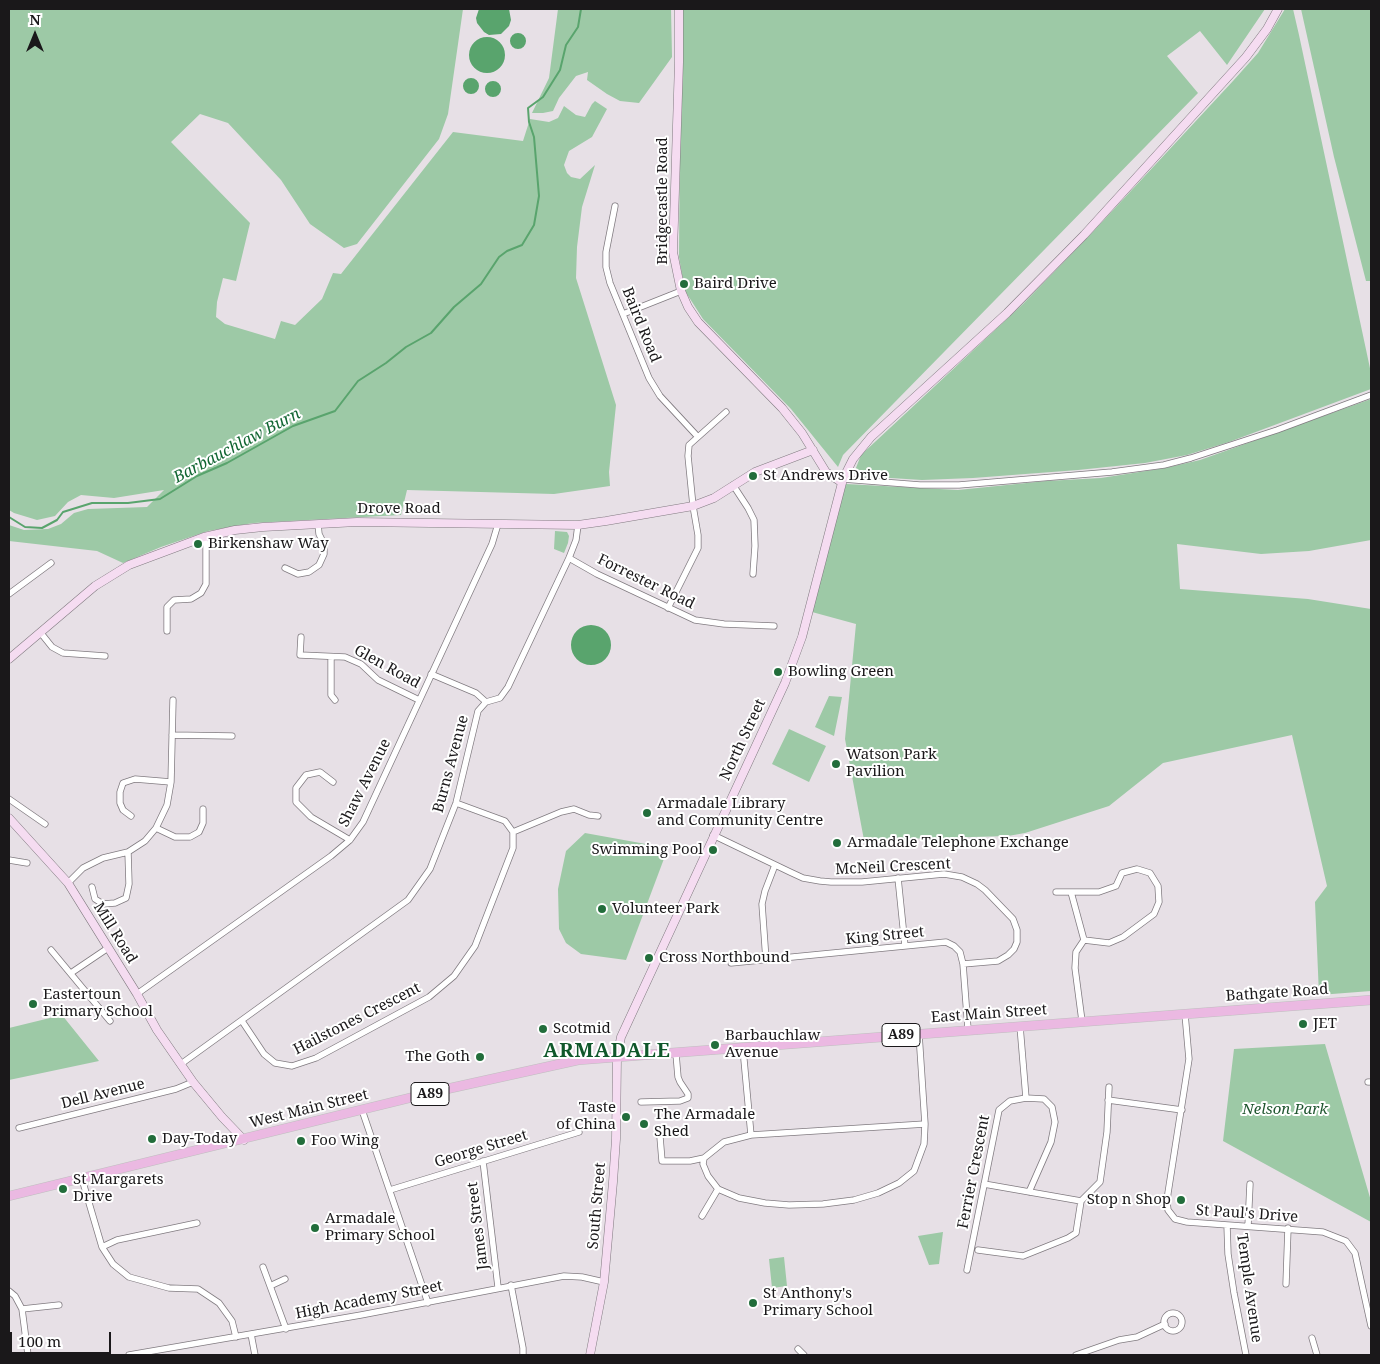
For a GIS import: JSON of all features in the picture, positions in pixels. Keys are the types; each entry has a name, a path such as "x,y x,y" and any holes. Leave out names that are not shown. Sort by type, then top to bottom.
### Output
{"main road":[{"name":"Bathgate Road","path":"1185,1014 1371,1000"},
{"name":"East Main Street","path":"617,1058 968,1029 1185,1014"},
{"name":"West Main Street","path":"9,1196 362,1110 578,1060 617,1058"}],"street":[{"name":"Bridgecastle Road","path":"679,9 673,252 681,291 688,307 698,322 782,408 802,433 826,472 842,480"},
{"name":"North Street","path":"617,1058 624,1029 784,683 802,637 842,480 854,459 871,437 1007,313 1091,228 1246,57 1267,29 1278,9"},
{"name":"Baird Road","path":"615,206 606,252 606,267 610,283 649,378 660,396 698,437"},
{"path":"623,314 681,291"},
{"path":"842,480 920,485 959,485 1112,472 1164,465 1277,430 1371,395"},
{"path":"668,608 698,548 688,456 689,446 726,412"},
{"name":"Drove Road","path":"9,659 95,586 129,566 204,537 235,530 263,527 357,522 578,525 693,506 714,498 755,472 813,450"},
{"path":"733,485 754,520 753,574"},
{"path":"286,568 298,574 309,572 319,565 324,554 324,544 319,534 318,524"},
{"name":"Shaw Avenue","path":"137,994 331,856 350,840 363,822 492,544 498,524"},
{"name":"Burns Avenue","path":"181,1064 408,900 430,868 456,803 478,710 486,702 500,698 508,687 570,558 576,540 578,525"},
{"path":"167,631 167,607 174,600 190,599 201,593 206,584 206,545 204,537"},
{"name":"Forrester Road","path":"570,558 598,574 695,620 724,624 774,626"},
{"path":"9,594 51,563"},
{"path":"40,632 52,647 63,653 105,656"},
{"name":"Glen Road","path":"301,637 300,655 345,657 361,664 378,680 420,700"},
{"path":"330,657 330,695 335,700"},
{"path":"432,674 476,693 486,702"},
{"path":"68,883 83,868 103,858 128,852 146,841 156,828 167,804 171,782 174,700"},
{"path":"172,735 232,736"},
{"path":"333,782 320,772 306,775 296,788 296,802 311,818 350,840"},
{"path":"131,816 123,810 120,802 120,792 123,783 134,779 171,782"},
{"path":"9,800 45,824"},
{"path":"456,803 505,821 513,832 574,809 589,815 598,816"},
{"path":"156,828 175,837 190,837 200,832 203,823 203,809"},
{"name":"Mill Road","path":"9,818 68,883 137,994 157,1030 193,1082 244,1140"},
{"name":"Hailstones Crescent","path":"242,1021 264,1054 275,1063 292,1066 316,1058 430,997 454,976 474,946 514,848 513,832"},
{"name":"McNeil Crescent","path":"713,835 803,878 832,882 862,882 944,874 962,877 985,890 1013,919 1017,930 1017,942 1014,949 1008,955 998,961 963,964"},
{"path":"92,887 95,899 103,904 116,903 126,898 129,884 128,852"},
{"path":"9,860 27,863"},
{"path":"766,960 762,904 764,891 775,865"},
{"path":"1056,892 1099,892 1116,886 1122,873 1137,869 1150,873 1158,886 1159,902 1154,914 1123,937 1109,943 1084,940"},
{"path":"898,878 905,946"},
{"path":"1071,892 1084,940 1076,952 1075,968 1082,1021"},
{"name":"King Street","path":"731,963 946,942 960,952 963,964 968,1029"},
{"path":"71,973 108,948"},
{"path":"51,950 110,1020"},
{"name":"St Paul's Drive","path":"1185,1014 1189,1058 1168,1193 1168,1210 1175,1219 1187,1222 1322,1232 1346,1241 1355,1253 1371,1326"},
{"path":"1020,1026 1026,1098 1044,1099 1052,1107 1055,1122 1052,1142 1029,1192"},
{"path":"704,1158 703,1164 708,1176 718,1189 739,1198 765,1203 823,1204 854,1200 878,1193 899,1183 914,1171 924,1144 925,1124 919,1034"},
{"path":"743,1049 751,1135"},
{"path":"641,1102 680,1101 688,1098 678,1077 676,1054"},
{"name":"South Street","path":"590,1355 604,1282 614,1182 617,1058"},
{"name":"Dell Avenue","path":"18,1128 176,1089 193,1082"},
{"path":"978,1250 1023,1256 1076,1233 1082,1201 1100,1182 1108,1132 1110,1087"},
{"name":"Ferrier Crescent","path":"967,1270 999,1110 1010,1101 1026,1098"},
{"path":"1108,1100 1182,1110"},
{"path":"362,1110 428,1303"},
{"path":"660,1137 662,1161 690,1162 704,1158 724,1142 751,1135 925,1124"},
{"name":"George Street","path":"390,1190 579,1132"},
{"name":"James Street","path":"483,1161 498,1287"},
{"path":"82,1179 102,1248 113,1264 129,1277 169,1288 198,1289 219,1303 232,1321 236,1337"},
{"path":"984,1184 1082,1201"},
{"path":"1248,1226 1250,1184"},
{"path":"702,1216 718,1189"},
{"path":"102,1248 118,1240 197,1223"},
{"name":"Temple Avenue","path":"1227,1225 1228,1254 1246,1355"},
{"path":"1286,1284 1288,1228"},
{"path":"263,1267 286,1328"},
{"name":"High Academy Street","path":"129,1355 428,1303 498,1287 566,1276 582,1277 604,1282"},
{"path":"270,1286 286,1280"},
{"path":"511,1285 523,1355"},
{"path":"9,1291 15,1296 22,1309 28,1355"},
{"path":"22,1309 60,1305"},
{"path":"1078,1355 1119,1340 1137,1337 1165,1324"},
{"path":"251,1334 255,1355"},
{"path":"1312,1338 1316,1355"},
{"path":"798,1349 804,1355"}],"green space":[{"path":"9,9 463,9 448,114 439,139 357,244 344,248 310,224 281,180 228,123 200,114 171,142 250,223 236,281 223,278 217,302 216,317 225,324 275,339 281,321 295,325 322,299 333,273 341,274 453,132 523,141 530,119 549,122 558,118 564,106 576,115 585,117 595,101 607,109 592,137 569,151 564,165 571,177 580,179 595,165 582,207 577,247 576,278 616,405 609,472 610,486 554,494 407,490 401,515 253,523 208,531 161,547 123,563 97,551 9,541 9,525 24,530 48,529 61,524 74,513 88,509 147,507 164,490 114,498 81,495 68,502 55,516 37,520 9,510"},
{"path":"558,9 671,9 672,57 639,103 620,101 607,94 587,80 588,72 576,76 559,98 553,111 532,113 549,78"},
{"path":"681,9 1265,9 1227,65 1200,31 1167,56 1198,93 843,455 838,467 791,409 703,319 685,291 679,257"},
{"path":"1285,9 1293,9 1299,35 1371,373 1371,389 1229,442 1187,455 1145,463 1078,470 922,480 859,476 854,473 861,455 1023,304 1090,235 1258,53"},
{"path":"1301,9 1371,9 1371,281 1366,281 1334,157"},
{"path":"1371,399 1371,540 1309,551 1261,554 1177,544 1180,589 1308,599 1371,609 1371,991 1319,995 1315,902 1327,886 1292,735 1163,763 1109,806 1025,833 1008,836 864,840 845,739 856,624 812,612 831,533 846,484 958,490 1046,481 1101,478 1165,468 1200,460"},
{"path":"555,531 567,532 569,536 564,553 554,549"},
{"path":"829,696 842,697 834,736 815,727"},
{"path":"789,729 826,746 809,782 772,764"},
{"name":"Volunteer Park","path":"585,833 668,848 626,960 581,954 566,943 559,929 558,889 566,851"},
{"path":"56,1011 62,1015 99,1061 9,1080 9,1028 54,1017"},
{"name":"Nelson Park","path":"1325,1044 1371,1201 1371,1222 1223,1141 1234,1049"},
{"path":"943,1232 939,1264 929,1265 918,1236"},
{"path":"784,1257 787,1286 772,1288 769,1259"}],"shaded area":[{"path":"479,9 509,9 511,20 509,26 501,34 489,35 477,23 476,18"},
{"path":"518,33 524,35 526,41 524,47 518,49 512,47 510,41 512,35"},
{"path":"487,37 499,43 505,55 499,67 487,73 475,67 469,55 475,43"},
{"path":"468,78 474,78 479,83 477,92 468,94 463,89 463,83"},
{"path":"490,81 496,81 501,86 499,95 490,97 485,92 485,86"},
{"path":"591,625 605,631 611,645 605,659 591,665 577,659 571,645 577,631"}],"waterway":[{"name":"Barbauchlaw Burn","path":"9,517 25,527 42,528 57,520 63,512 92,503 128,503 160,499 197,476 227,463 293,426 335,411 358,381 406,347 431,333 454,307 481,284 499,257 507,251 522,245 534,225 539,196 534,137 529,122 528,108 543,97 560,70 566,45 578,27 581,9"}],"place":[{"name":"Baird Drive","path":"684,284"},
{"name":"St Andrews Drive","path":"753,476"},
{"name":"Birkenshaw Way","path":"198,544"},
{"name":"Bowling Green","path":"778,672"},
{"name":"Watson Park Pavilion","path":"836,764"},
{"name":"Armadale Library and Community Centre","path":"647,813"},
{"name":"Armadale Telephone Exchange","path":"837,843"},
{"name":"Swimming Pool","path":"713,850"},
{"name":"Volunteer Park","path":"602,909"},
{"name":"Cross Northbound","path":"649,958"},
{"name":"Eastertoun Primary School","path":"33,1004"},
{"name":"JET","path":"1303,1024"},
{"name":"Scotmid","path":"543,1029"},
{"name":"Barbauchlaw Avenue","path":"715,1045"},
{"name":"The Goth","path":"480,1057"},
{"name":"Taste of China","path":"626,1117"},
{"name":"The Armadale Shed","path":"644,1124"},
{"name":"Day-Today","path":"152,1139"},
{"name":"Foo Wing","path":"301,1141"},
{"name":"St Margarets Drive","path":"63,1189"},
{"name":"Stop n Shop","path":"1181,1200"},
{"name":"Armadale Primary School","path":"315,1228"},
{"name":"St Anthony's Primary School","path":"753,1303"}],"district":[{"name":"ARMADALE","path":"607,1051"}]}
